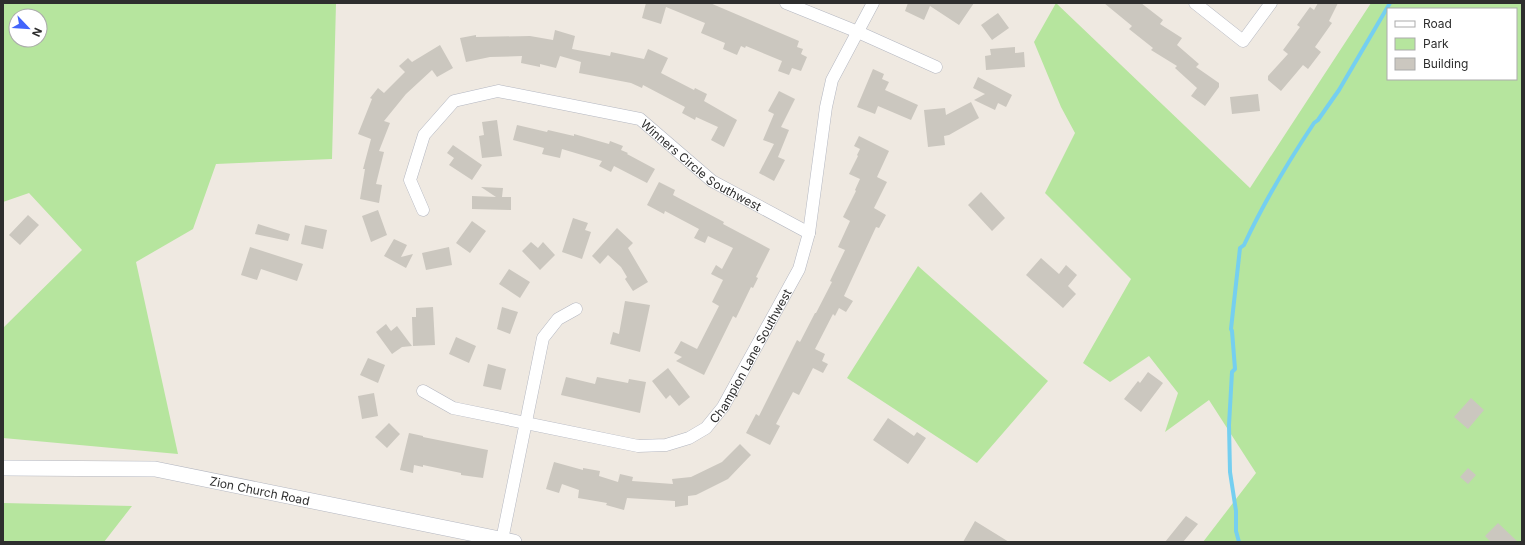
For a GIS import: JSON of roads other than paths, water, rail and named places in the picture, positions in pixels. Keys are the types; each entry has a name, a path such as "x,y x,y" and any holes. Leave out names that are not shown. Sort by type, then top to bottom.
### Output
{"street":[{"path":"786,3 858,32 936,67"},
{"name":"Champion Lane Southwest","path":"423,391 453,408 638,446 666,446 689,438 706,428 723,407 799,269 809,233 826,107 832,80 873,3"},
{"path":"1195,3 1243,41 1271,3"},
{"name":"Winners Circle Southwest","path":"423,210 410,180 424,135 454,101 498,91 640,119 712,181 809,233"},
{"path":"508,541 526,423 543,338 558,319 576,309"},
{"name":"Zion Church Road","path":"3,468 155,469 508,541"}],"waterway":[{"path":"1387,8 1390,3"},
{"path":"1239,542 1236,531 1236,511 1230,472 1229,425 1232,372 1235,369 1231,329 1240,248 1244,245 1286,167 1314,123 1318,120 1339,90 1387,8"}]}
